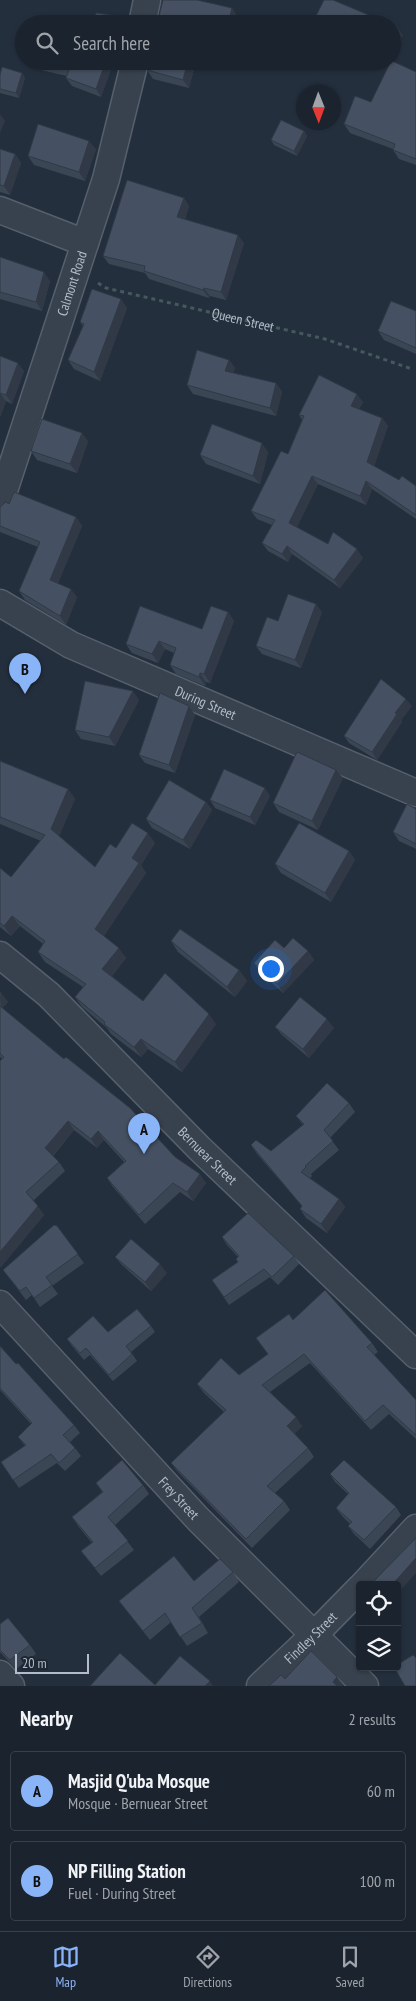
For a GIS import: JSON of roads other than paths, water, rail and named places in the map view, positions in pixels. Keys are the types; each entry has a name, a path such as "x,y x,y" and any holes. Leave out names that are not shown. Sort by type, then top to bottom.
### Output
{"street":[{"path":"144,15 147,0"},
{"name":"Calmont Road","path":"0,502 106,179 133,70"},
{"path":"0,210 85,243"},
{"name":"During Street","path":"0,603 71,645 416,793"},
{"name":"Bernuear Street","path":"0,955 49,995 199,1148 416,1355"},
{"name":"Frey Street","path":"0,1304 198,1519 365,1686"},
{"path":"367,1581 416,1528"},
{"name":"Findley Street","path":"260,1686 356,1592"},
{"path":"0,1674 11,1686"}],"place":[{"name":"NP Filling Station","path":"25,694"},
{"name":"Masjid Q'uba Mosque","path":"144,1154"}]}
